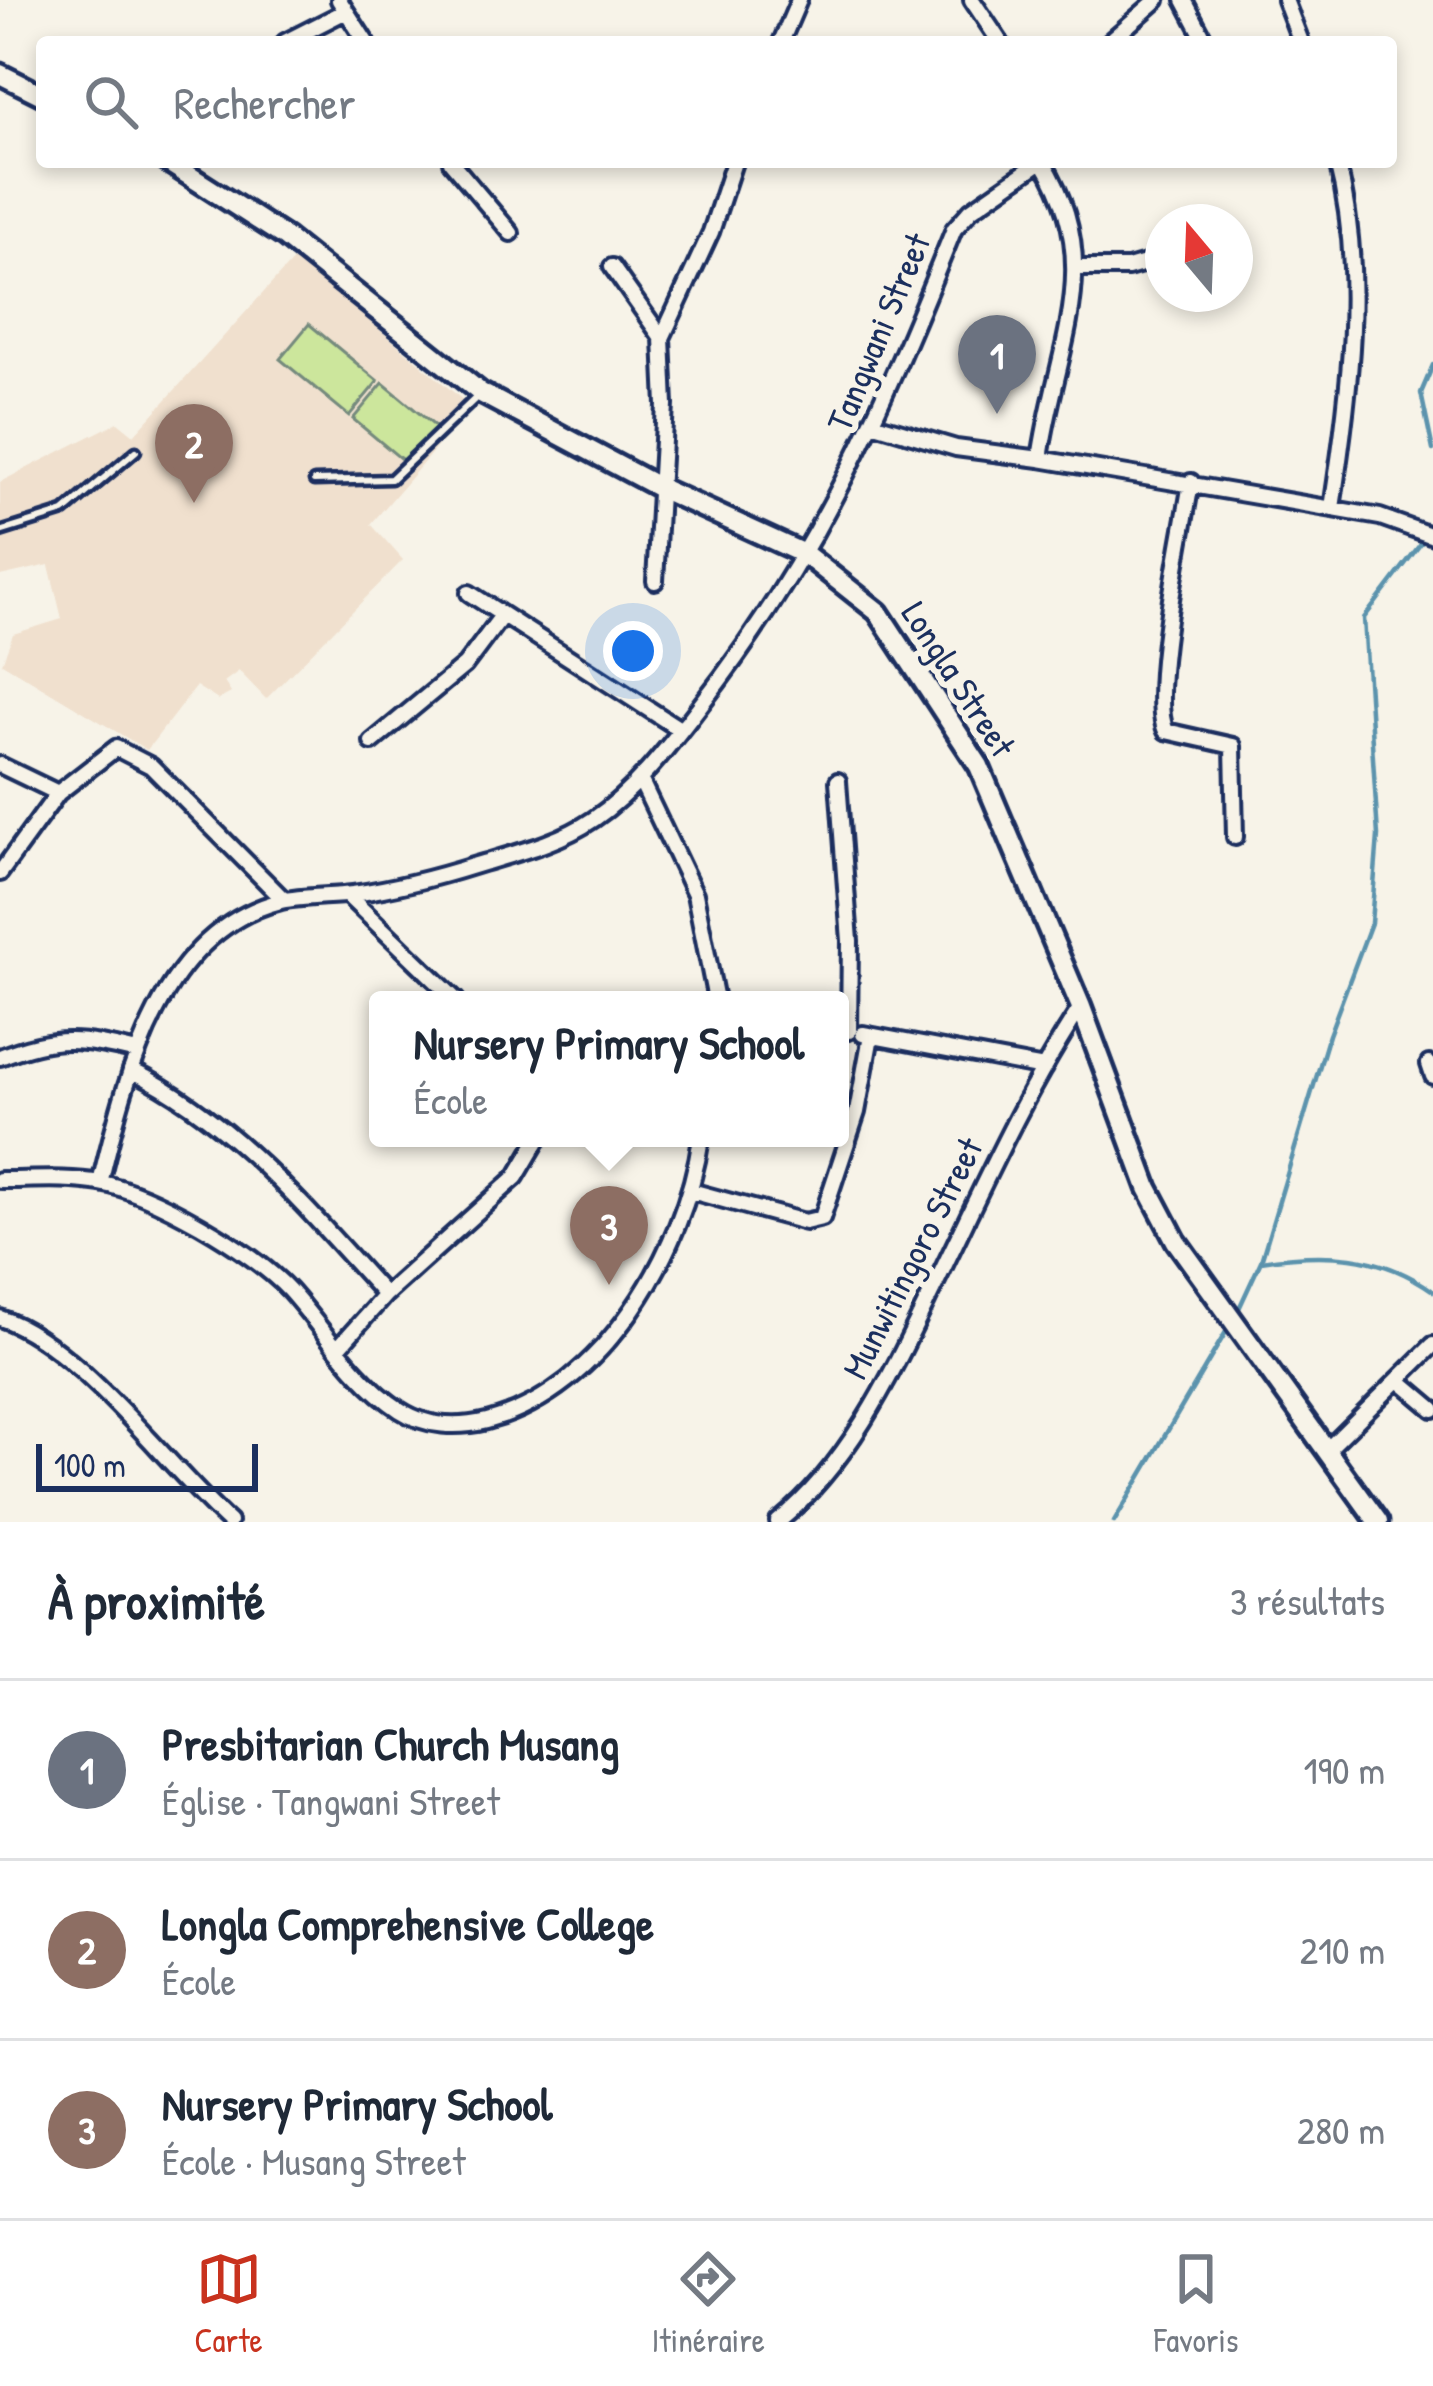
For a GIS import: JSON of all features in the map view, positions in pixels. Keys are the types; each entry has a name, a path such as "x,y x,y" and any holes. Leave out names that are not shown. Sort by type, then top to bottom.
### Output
{"main road":[{"path":"0,74 36,92"},
{"name":"Longla Street","path":"177,168 285,237 481,393 662,489 806,555 878,612 951,715 980,766 1082,1007 1148,1188 1176,1241 1378,1522"}],"street":[{"path":"784,36 800,0"},
{"path":"971,0 996,36"},
{"path":"1116,36 1157,0"},
{"path":"1184,0 1203,36"},
{"path":"1285,0 1299,36"},
{"path":"294,36 342,6 361,36"},
{"path":"456,168 511,233"},
{"path":"655,581 662,489 662,338 710,232 732,168"},
{"name":"Tangwani Street","path":"100,1183 137,1052 176,976 221,926 284,900 414,884 532,849 595,818 640,779 681,730 806,555 875,424 955,230 971,210 1032,168"},
{"path":"1040,458 1076,268 1069,210 1044,168"},
{"path":"1332,508 1351,382 1348,232 1338,168"},
{"path":"1076,268 1128,268 1145,263"},
{"path":"611,267 662,338"},
{"path":"875,424 956,448 1192,482 1332,508 1433,536"},
{"path":"1192,482 1164,663 1162,722 1166,731 1234,746 1235,837"},
{"path":"469,593 681,730"},
{"path":"372,742 465,665 501,617"},
{"path":"0,873 58,793 110,750 128,751 214,824 284,900"},
{"path":"0,765 58,793"},
{"path":"640,779 695,894 714,991"},
{"path":"838,781 850,941 847,991"},
{"path":"347,895 447,991"},
{"name":"Munwitingoro Street","path":"778,1522 817,1490 857,1430 1044,1068 1082,1007"},
{"path":"849,1031 1044,1068"},
{"path":"849,1136 871,1036"},
{"path":"0,1058 29,1046 80,1038 137,1052"},
{"path":"131,1070 162,1085 252,1153 385,1295"},
{"path":"338,1348 385,1295 516,1177 534,1147"},
{"path":"0,1180 100,1183 202,1228 270,1274 399,1410 428,1422 459,1427 526,1409 565,1380 624,1319 668,1244 691,1191 699,1147"},
{"path":"691,1191 805,1222 821,1218 845,1147"},
{"path":"0,1318 33,1330 75,1367 229,1522"},
{"path":"1329,1448 1401,1382 1433,1345"},
{"path":"1401,1382 1433,1409"}],"lane":[{"path":"314,481 391,479 481,393"},
{"path":"0,532 64,512 136,452"}],"shaded area":[{"path":"295,258 471,407 371,524 403,560 266,699 239,671 224,682 231,693 218,700 196,686 147,750 2,663 13,634 62,619 49,565 0,576 0,482 118,422 134,435"}],"green space":[{"path":"309,324 378,381 349,416 280,359"},
{"path":"383,383 437,428 407,464 353,419"}],"waterway":[{"path":"1433,365 1421,393 1433,450"},
{"path":"1261,1261 1329,1035 1371,923 1378,836 1364,618 1425,538"},
{"path":"1236,1315 1261,1261 1284,1258 1329,1256 1372,1262 1433,1291"},
{"path":"1114,1522 1230,1325"}],"place":[{"name":"Presbitarian Church Musang","path":"997,414"},
{"name":"Longla Comprehensive College","path":"194,503"},
{"name":"Nursery Primary School","path":"609,1285"}]}
